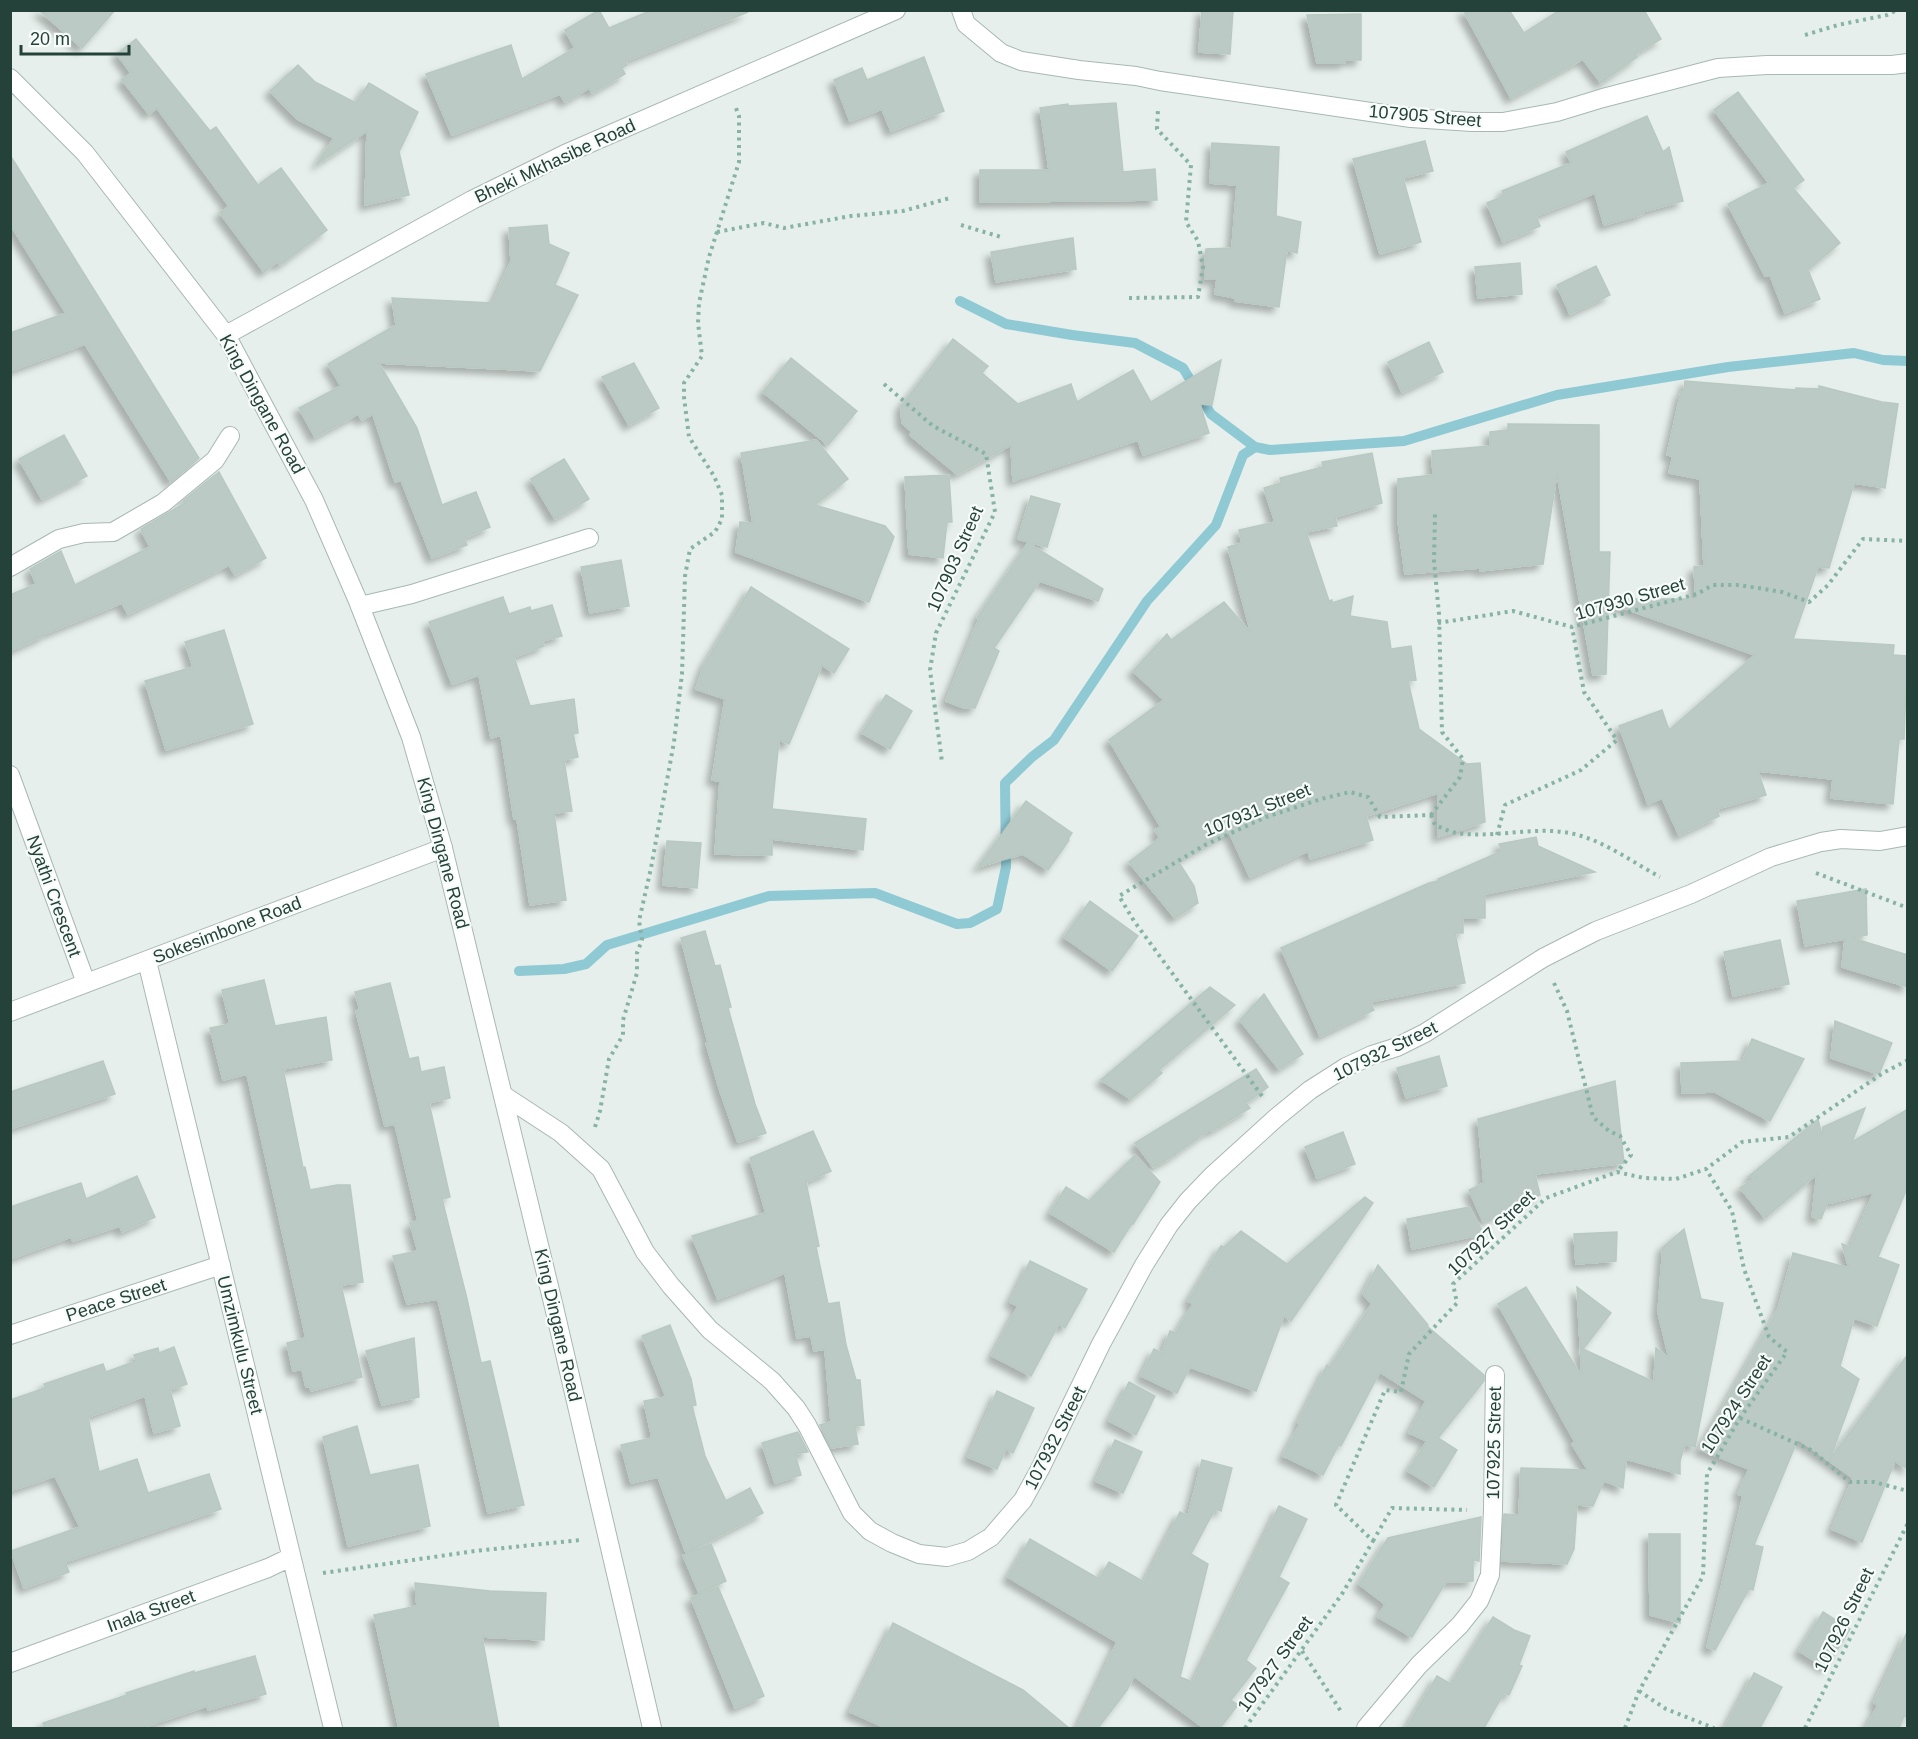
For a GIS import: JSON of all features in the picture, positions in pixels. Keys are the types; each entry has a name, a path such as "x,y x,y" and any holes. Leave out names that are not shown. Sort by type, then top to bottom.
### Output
{"street":[{"name":"Bheki Mkhasibe Road","path":"226,335 471,200 565,154 896,10"},
{"name":"107905 Street","path":"961,10 966,24 1000,53 1021,61 1412,117 1472,122 1493,122 1557,112 1718,68 1767,64 1892,65 1908,63"},
{"name":"King Dingane Road","path":"10,78 86,153 226,335 314,500 360,606 411,737 443,848 652,1728"},
{"path":"10,567 59,539 84,533 113,532 163,503 214,460 230,436"},
{"path":"360,606 412,594 589,538"},
{"name":"Nyathi Crescent","path":"10,776 86,983"},
{"name":"107932 Street","path":"503,1095 561,1133 601,1170 645,1252 671,1286 710,1330 772,1381 796,1408 852,1513 870,1531 892,1543 919,1554 947,1557 968,1551 991,1537 1023,1500 1056,1439 1101,1344 1144,1265 1169,1225 1212,1176 1310,1090 1346,1067 1425,1033 1543,958 1596,932 1691,894 1771,856 1821,842 1841,839 1880,841 1908,836"},
{"name":"Sokesimbone Road","path":"10,1012 443,848"},
{"name":"Umzimkulu Street","path":"147,961 333,1728"},
{"name":"Peace Street","path":"10,1335 221,1265"},
{"name":"107925 Street","path":"1366,1728 1419,1665 1460,1625 1479,1601 1490,1575 1495,1375"},
{"name":"Inala Street","path":"10,1663 258,1572 291,1557"}],"path":[{"path":"1129,298 1198,297 1203,267 1198,241 1186,222 1191,165 1157,129 1160,81"},
{"path":"601,1170 594,1124 600,1111 609,1059 623,1035 623,1020 637,973 637,953 642,940 639,921 674,742 682,674 684,586 690,549 715,532 722,519 722,495 714,476 689,437 684,383 702,356 698,323 699,303 709,257 739,162 739,116 725,84"},
{"path":"717,232 764,223 784,228 851,216 903,211 950,198"},
{"path":"961,225 1000,237"},
{"name":"107903 Street","path":"884,384 933,426 986,454 995,512 936,633 930,670 942,762"},
{"path":"1435,514 1434,561 1442,732 1463,759 1460,777 1431,815 1435,825 1455,833 1497,834 1538,831 1577,834 1599,843 1691,894"},
{"name":"107930 Street","path":"1497,834 1505,805 1581,770 1617,740 1584,692 1572,627 1697,594 1713,585 1739,585 1782,592 1809,602 1828,585 1863,539 1908,541"},
{"path":"1438,623 1513,611 1572,627"},
{"name":"107931 Street","path":"1277,1117 1134,921 1119,896 1205,845 1266,817 1321,799 1350,792 1368,797 1380,817 1431,815"},
{"path":"1813,872 1908,908"},
{"path":"1543,958 1567,1011 1593,1117 1609,1131 1620,1136 1631,1155 1617,1172 1644,1178 1676,1179 1706,1169 1742,1142 1789,1137 1883,1072 1908,1060"},
{"name":"107924 Street","path":"1625,1728 1640,1691 1703,1576 1706,1477 1740,1418 1787,1352 1769,1337 1744,1269 1732,1210 1706,1169"},
{"name":"107927 Street","path":"1245,1728 1342,1594 1373,1541 1336,1505 1384,1390 1401,1392 1409,1354 1457,1303 1453,1284 1546,1198 1617,1172"},
{"path":"1740,1418 1811,1450 1850,1482 1874,1482 1908,1491"},
{"name":"107925 Street","path":"1373,1541 1392,1508 1493,1510"},
{"name":"107926 Street","path":"1805,1728 1908,1523"},
{"path":"296,1578 475,1551 608,1537"},
{"path":"1302,1651 1345,1718"},
{"path":"1640,1691 1666,1709 1714,1728"}],"building":[{"path":"39,10 115,10 82,48"},
{"path":"599,10 609,28 652,10 748,12 626,61 627,65 622,68 625,74 592,93 589,88 565,102 560,94 452,135 426,74 511,45 522,79 575,48 565,30"},
{"path":"1202,10 1233,10 1230,54 1199,52"},
{"path":"1463,10 1509,10 1524,33 1560,10 1644,10 1661,39 1635,54 1637,57 1601,83 1583,59 1511,98"},
{"path":"1361,14 1361,60 1345,60 1345,63 1317,63 1307,15"},
{"path":"136,39 210,131 216,127 258,185 281,168 327,230 280,265 277,262 264,272 220,213 229,206 157,108 149,114 122,80 131,73 117,54"},
{"path":"924,57 944,111 891,131 882,109 850,121 834,80 862,68 867,80"},
{"path":"298,65 315,82 356,103 369,83 418,112 399,152 409,195 365,205 367,131 316,165 334,138 297,119 270,91"},
{"path":"1738,92 1804,180 1793,188 1840,243 1808,270 1820,299 1785,313 1770,275 1765,276 1728,204 1769,183 1714,110"},
{"path":"1116,103 1123,172 1155,169 1157,200 980,202 980,170 1049,170 1040,108 1068,104 1068,106"},
{"path":"1647,116 1663,152 1669,147 1683,201 1604,225 1595,193 1536,216 1540,226 1503,242 1487,203 1504,196 1502,191 1571,163 1566,152"},
{"path":"1425,141 1433,171 1403,178 1421,242 1380,254 1353,159"},
{"path":"1212,143 1279,147 1276,216 1301,222 1297,253 1287,250 1279,307 1235,301 1235,298 1215,294 1217,279 1205,279 1206,249 1232,248 1237,185 1210,183"},
{"path":"10,155 199,458 171,482 85,344 10,371 10,333 66,313 10,224"},
{"path":"547,225 549,244 569,253 555,285 578,295 540,371 379,363 417,428 442,505 476,492 490,527 464,538 467,545 432,558 401,480 395,482 373,414 362,420 358,414 315,437 299,408 341,386 328,364 396,325 392,298 493,303 511,261 509,228"},
{"path":"1073,238 1076,269 996,282 991,252"},
{"path":"1520,263 1522,294 1478,298 1475,267"},
{"path":"1596,266 1610,295 1570,314 1557,285"},
{"path":"953,339 988,366 982,373 1018,404 1071,384 1077,402 1133,370 1151,402 1221,360 1212,405 1200,404 1209,433 1143,455 1138,440 1013,481 1011,445 957,474 910,435 912,432 902,423 901,406"},
{"path":"1429,342 1443,372 1402,392 1388,362"},
{"path":"791,358 857,411 828,445 763,392"},
{"path":"634,363 659,408 629,425 602,377"},
{"path":"1685,381 1796,390 1796,388 1819,389 1819,386 1898,404 1885,488 1854,483 1829,568 1818,567 1793,639 1894,645 1893,655 1908,656 1904,739 1899,739 1893,804 1831,798 1833,779 1758,771 1766,795 1717,809 1719,816 1679,835 1662,798 1648,804 1619,726 1662,710 1669,730 1755,655 1612,604 1613,599 1696,599 1694,567 1704,566 1700,479 1669,473 1673,456 1667,455"},
{"path":"1508,424 1599,425 1599,552 1610,552 1606,674 1593,675 1557,473 1543,564 1480,571 1480,568 1405,574 1398,521 1398,479 1433,475 1432,451 1490,446 1490,432 1508,430"},
{"path":"64,435 87,476 42,499 19,459"},
{"path":"816,440 848,479 815,505 885,526 894,537 869,602 736,552 740,522 753,523 741,453"},
{"path":"1372,453 1382,503 1335,517 1337,526 1306,532 1329,601 1332,600 1332,603 1353,596 1350,616 1387,622 1391,649 1411,646 1416,680 1408,681 1419,729 1467,764 1480,763 1485,822 1438,837 1438,793 1366,816 1373,840 1310,859 1308,851 1250,877 1229,832 1178,861 1194,886 1198,903 1175,918 1129,862 1160,838 1155,830 1161,827 1109,740 1164,700 1133,671 1167,634 1171,640 1224,602 1251,633 1228,547 1242,543 1239,530 1275,522 1264,488 1281,483 1280,478 1323,467 1322,462"},
{"path":"564,459 589,499 555,519 531,479"},
{"path":"219,472 266,558 235,575 229,565 128,614 122,603 42,635 10,651 10,595 36,584 30,569 61,551 75,585 150,547 141,529 185,503 183,501"},
{"path":"949,475 952,522 947,522 943,558 909,554 905,477"},
{"path":"1031,496 1060,504 1047,547 1018,539"},
{"path":"1028,543 1103,589 1098,601 1040,581 994,648 999,651 975,708 964,708 946,701 979,619 977,618"},
{"path":"621,560 629,606 590,613 581,567"},
{"path":"751,587 849,649 834,673 822,665 789,744 779,740 772,809 866,819 863,850 772,839 772,855 715,854 720,781 712,780 725,699 696,689 704,665"},
{"path":"503,597 509,614 530,607 531,611 552,605 562,636 542,641 544,646 514,657 530,706 574,699 578,733 573,734 578,757 564,760 572,811 554,813 566,900 530,905 501,735 491,738 479,675 452,684 429,622"},
{"path":"224,630 253,724 166,750 145,681 193,667 185,642"},
{"path":"886,695 912,711 890,749 862,733"},
{"path":"1026,801 1072,833 1048,870 1023,854 978,867"},
{"path":"1536,837 1538,846 1595,872 1485,894 1485,918 1463,918 1463,933 1455,933 1465,983 1370,1002 1374,1010 1320,1036 1281,948 1502,851 1499,844"},
{"path":"667,841 701,843 697,888 663,885"},
{"path":"1866,889 1867,935 1852,938 1908,955 1908,987 1842,967 1845,939 1805,946 1797,901"},
{"path":"1090,901 1138,936 1112,971 1064,937"},
{"path":"705,931 715,966 720,965 731,1007 728,1008 755,1104 766,1133 738,1142 706,1043 708,1042 681,938"},
{"path":"1780,940 1789,984 1733,996 1724,952"},
{"path":"264,980 275,1026 326,1017 332,1060 283,1069 303,1168 305,1167 310,1190 350,1185 363,1282 341,1285 362,1377 311,1391 310,1386 306,1387 302,1369 293,1371 287,1343 306,1338 247,1074 223,1080 210,1028 230,1024 222,990"},
{"path":"390,983 409,1059 418,1057 421,1072 444,1067 450,1098 429,1103 450,1197 442,1199 481,1363 490,1361 524,1505 488,1513 438,1299 407,1304 393,1256 418,1251 410,1223 418,1221 395,1124 385,1126 356,1011 360,1010 355,992"},
{"path":"1210,987 1235,1005 1159,1070 1162,1073 1131,1099 1101,1080"},
{"path":"1264,994 1303,1054 1279,1069 1240,1020"},
{"path":"1835,1021 1892,1043 1879,1074 1831,1058"},
{"path":"1752,1039 1804,1059 1770,1121 1715,1092 1682,1093 1681,1063 1743,1061"},
{"path":"1439,1056 1447,1086 1406,1098 1397,1068"},
{"path":"103,1061 115,1094 10,1129 10,1092"},
{"path":"1256,1069 1268,1087 1246,1103 1250,1108 1212,1131 1211,1129 1153,1167 1135,1143"},
{"path":"1615,1081 1624,1163 1535,1174 1540,1195 1483,1221 1469,1190 1484,1183 1478,1119"},
{"path":"1865,1108 1852,1142 1908,1109 1908,1186 1878,1257 1899,1265 1877,1326 1854,1318 1840,1366 1859,1379 1830,1459 1908,1354 1908,1469 1895,1461 1862,1542 1832,1529 1853,1478 1798,1439 1754,1545 1763,1547 1753,1590 1749,1589 1715,1650 1707,1647 1743,1496 1738,1494 1749,1469 1699,1449 1778,1309 1793,1253 1849,1268 1842,1244 1850,1247 1874,1192 1830,1203 1829,1199 1821,1219 1812,1217 1817,1174 1765,1218 1740,1188 1756,1177 1748,1177 1818,1119 1822,1136 1823,1127"},
{"path":"813,1131 831,1171 806,1182 819,1246 816,1247 828,1304 839,1302 846,1345 856,1380 860,1380 864,1425 855,1426 858,1444 831,1448 820,1425 831,1422 825,1349 814,1351 811,1336 797,1338 785,1273 718,1299 692,1236 766,1213 750,1158"},
{"path":"1343,1132 1355,1164 1317,1178 1305,1147"},
{"path":"1135,1155 1160,1182 1114,1252 1050,1213 1066,1187 1089,1201"},
{"path":"137,1176 155,1217 122,1232 120,1226 73,1241 71,1237 10,1259 10,1207 81,1183 86,1199"},
{"path":"1365,1197 1373,1203 1291,1321 1284,1316 1256,1391 1190,1367 1177,1393 1141,1376 1154,1349 1162,1353 1170,1331 1176,1333 1193,1304 1188,1301 1221,1246 1224,1247 1241,1231 1287,1264"},
{"path":"1469,1207 1484,1234 1412,1249 1407,1219"},
{"path":"1684,1229 1701,1299 1723,1303 1695,1447 1685,1444 1680,1461 1680,1474 1626,1459 1623,1488 1604,1481 1593,1506 1577,1505 1574,1549 1567,1564 1502,1561 1504,1514 1519,1515 1521,1468 1588,1470 1572,1444 1575,1442 1498,1304 1526,1287 1582,1377 1577,1287 1611,1313 1583,1349 1654,1382 1656,1348 1669,1358 1658,1312 1663,1247"},
{"path":"1617,1232 1616,1261 1576,1264 1574,1234"},
{"path":"1030,1261 1087,1289 1065,1328 1059,1324 1031,1376 992,1356 1018,1306 1010,1302"},
{"path":"1378,1265 1427,1326 1484,1375 1484,1381 1438,1438 1457,1450 1434,1487 1408,1471 1427,1441 1409,1433 1426,1401 1380,1372 1323,1475 1283,1456 1327,1365 1330,1367 1372,1304 1363,1294"},
{"path":"670,1325 691,1379 696,1405 692,1406 705,1456 726,1501 750,1488 763,1513 686,1553 658,1477 631,1483 621,1445 652,1438 644,1401 666,1397 642,1336"},
{"path":"414,1338 419,1397 382,1405 366,1351"},
{"path":"174,1347 187,1384 170,1390 180,1426 154,1433 145,1396 88,1417 99,1472 137,1459 148,1493 209,1474 221,1509 65,1562 69,1572 24,1588 11,1551 80,1527 55,1476 10,1491 10,1400 45,1388 44,1384 103,1364 106,1372 136,1361 134,1355 158,1348 159,1353"},
{"path":"1129,1382 1155,1396 1136,1435 1109,1421"},
{"path":"997,1391 1034,1408 1013,1453 1006,1449 997,1469 968,1457"},
{"path":"357,1426 370,1475 418,1465 430,1526 348,1546 323,1437"},
{"path":"798,1432 808,1452 795,1454 801,1475 775,1483 762,1443"},
{"path":"1115,1440 1142,1452 1123,1493 1096,1481"},
{"path":"1202,1460 1232,1468 1221,1511 1215,1509 1191,1554 1208,1564 1180,1677 1193,1682 1279,1506 1307,1519 1279,1577 1289,1583 1246,1660 1256,1668 1231,1700 1238,1705 1220,1728 1204,1728 1134,1676 1127,1690 1098,1728 1077,1728 1117,1642 1008,1577 1030,1539 1099,1579 1109,1562 1144,1582 1180,1512 1188,1516"},
{"path":"1481,1517 1479,1561 1473,1560 1473,1581 1446,1582 1412,1637 1378,1617 1385,1604 1359,1584 1388,1538"},
{"path":"1649,1534 1680,1534 1680,1623 1650,1615"},
{"path":"711,1544 726,1581 699,1593 683,1555"},
{"path":"415,1583 490,1591 546,1593 544,1640 482,1637 499,1728 399,1728 374,1615 417,1606"},
{"path":"718,1587 764,1696 735,1708 691,1598"},
{"path":"1823,1612 1850,1629 1826,1668 1799,1651"},
{"path":"1493,1617 1514,1630 1530,1636 1519,1665 1522,1666 1509,1695 1504,1693 1484,1728 1406,1728 1437,1676 1451,1684"},
{"path":"893,1623 1023,1690 1069,1728 886,1728 850,1712"},
{"path":"1908,1630 1908,1718 1904,1716 1899,1728 1866,1728 1878,1705 1874,1703"},
{"path":"255,1656 266,1694 208,1710 207,1706 141,1728 44,1728 43,1723 127,1695 126,1693 194,1671 194,1673"},
{"path":"1754,1673 1782,1687 1760,1728 1725,1728"}],"waterway":[{"path":"960,301 1006,324 1135,343 1183,368 1211,414 1255,447 1270,450 1404,441 1557,395 1728,367 1854,353 1883,360 1908,361"},
{"path":"519,971 564,969 586,964 607,945 769,896 875,893 957,924 970,923 997,909 1006,867 1005,783 1054,740 1147,601 1216,525 1243,455 1255,447"}]}
